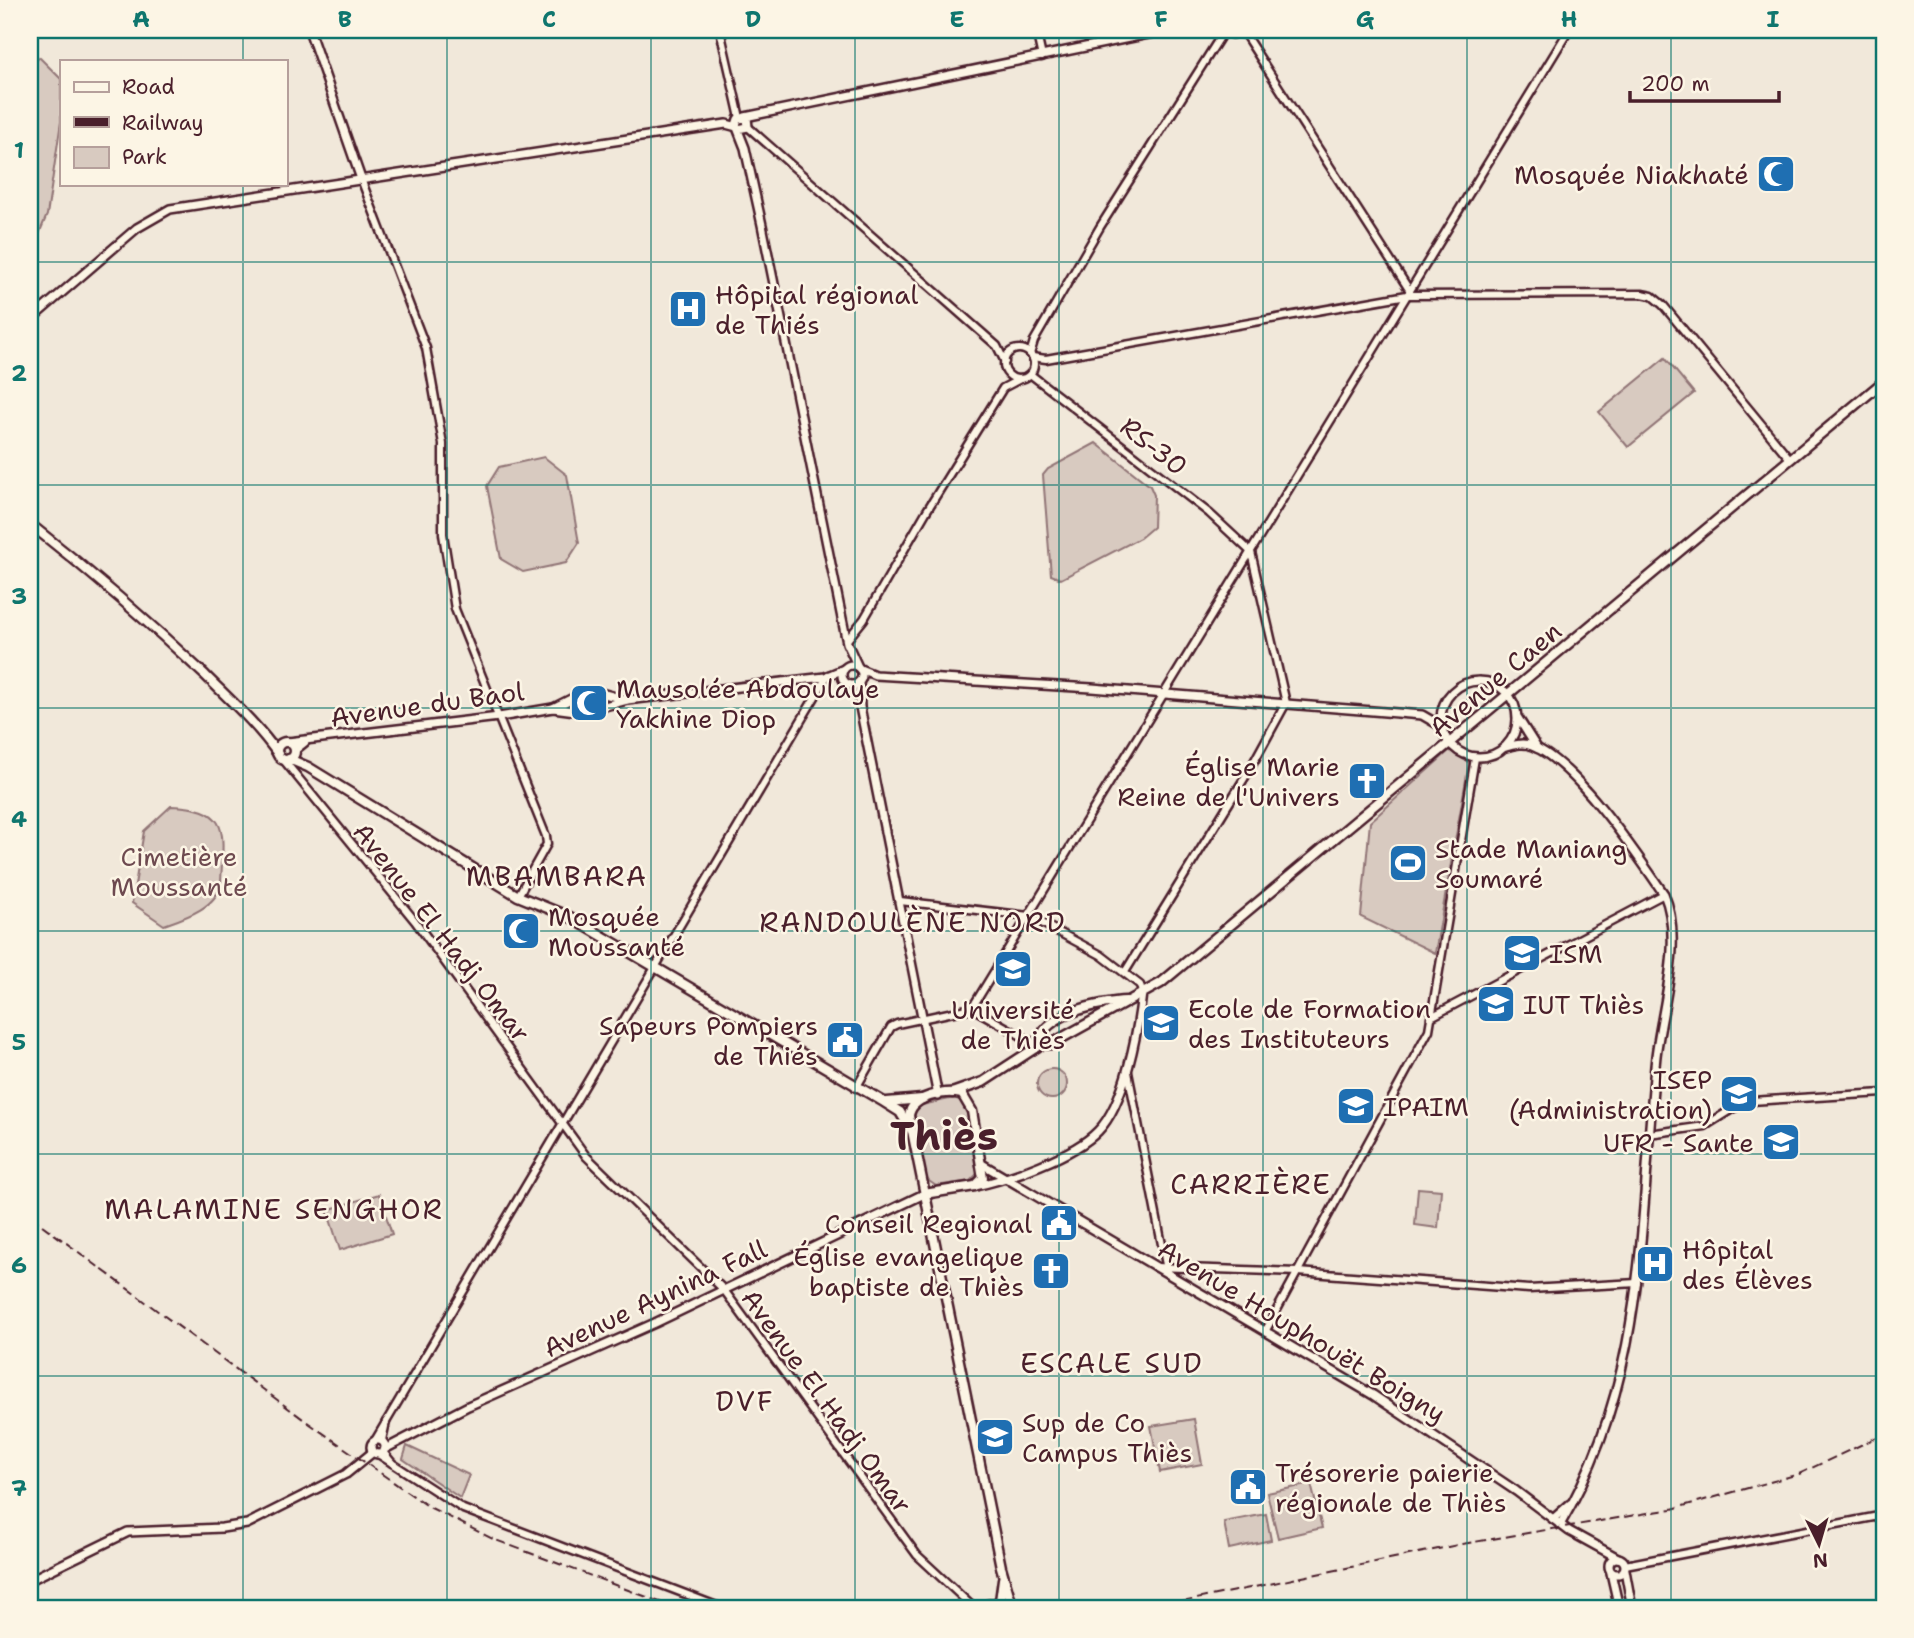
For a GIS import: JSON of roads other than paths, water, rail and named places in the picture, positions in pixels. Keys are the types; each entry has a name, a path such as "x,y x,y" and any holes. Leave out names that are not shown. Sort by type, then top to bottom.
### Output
{"main road":[{"path":"309,30 361,179"},
{"path":"30,320 137,229 170,209 743,124 761,115 1168,30"},
{"path":"743,124 745,148 847,641 859,668 860,707 938,1096"},
{"name":"Avenue Caen","path":"884,1102 924,1099 983,1082 1040,1046 1051,1044 1173,973 1884,381"},
{"path":"30,524 118,595 260,730 285,760 308,767 518,895 570,917 856,1088 884,1102 900,1112 913,1132"},
{"path":"847,641 846,683 860,707"},
{"path":"827,676 845,669 859,668 875,675 1164,694 1422,715 1441,726"},
{"path":"827,676 846,683 860,682 875,675"},
{"name":"Avenue du Baol","path":"286,742 306,742 553,708 583,712 627,700 827,676"},
{"path":"1537,748 1520,744 1506,747 1492,756 1475,758 1461,754 1450,745 1441,726 1442,706 1451,692 1474,681 1493,684 1509,695 1518,718 1537,748 1601,808 1664,894 1670,908 1674,934 1657,1055 1633,1323 1615,1402 1597,1454 1560,1525"},
{"name":"Avenue du Baol","path":"553,708 583,693 597,692 627,700"},
{"path":"1422,715 1442,706"},
{"path":"1506,747 1513,737 1518,718"},
{"path":"260,730 286,742 308,767"},
{"path":"285,760 280,746 286,742"},
{"path":"285,760 306,742"},
{"path":"924,1194 975,1186 1007,1177 1085,1142 1099,1131 1111,1111 1128,1069 1142,993"},
{"name":"Avenue Caen","path":"1040,1046 1042,1035 1065,1015 1097,1004 1126,1000"},
{"path":"972,1111 974,1093 983,1082"},
{"path":"952,1093 965,1097 972,1111 983,1178 975,1186"},
{"path":"924,1099 911,1107 913,1132 1003,1576 1013,1608"},
{"name":"Avenue Houphouët Boigny","path":"982,1164 1153,1267 1266,1330 1425,1429 1560,1525 1618,1558 1625,1568"},
{"name":"Avenue Aynina Fall","path":"30,1580 128,1532 222,1528 247,1524 346,1474 380,1447 403,1439 924,1194"},
{"path":"1553,1519 1570,1504"},
{"path":"1596,1547 1610,1568 1618,1574 1625,1568"},
{"path":"1610,1568 1618,1558"},
{"path":"1610,1568 1619,1608"},
{"path":"1625,1568 1632,1608"},
{"path":"1000,1604 1003,1576"}],"street":[{"path":"720,30 743,124 997,346 1011,376 1020,379"},
{"path":"1036,30 1042,57"},
{"path":"972,1008 1569,30"},
{"path":"1032,371 1034,341 1216,42 1232,31 1249,45 1408,293"},
{"path":"361,179 426,348 443,444 443,534 455,609 537,809 547,844 518,895"},
{"path":"997,346 1046,359 1408,293 1652,296 1663,305 1790,459"},
{"path":"847,641 864,620 926,512 1003,388 1005,365 1017,350 1034,341"},
{"path":"1003,388 1032,371 1046,359"},
{"name":"RS-30","path":"1032,371 1209,513 1251,552"},
{"path":"1125,972 1250,769 1286,703 1251,552"},
{"path":"722,1608 463,1509 391,1463 380,1447 387,1419 827,676"},
{"path":"1266,1330 1429,1030 1475,758"},
{"name":"Avenue El Hadj Omar","path":"285,760 415,921 586,1156 723,1290 917,1555 972,1608"},
{"path":"1431,1017 1664,894"},
{"path":"900,901 1029,916 1125,972 1140,985 1142,993"},
{"path":"856,1088 891,1027 922,1018 972,1008 1040,1046"},
{"path":"1128,1069 1169,1275"},
{"path":"1650,1134 1705,1126 1732,1108 1751,1101 1884,1093"},
{"path":"1153,1267 1298,1272 1529,1289 1637,1283"},
{"path":"1625,1568 1884,1515"},
{"path":"972,1608 1000,1604 1011,1598"}],"railway":[{"path":"30,1216 303,1419 429,1507 493,1539 676,1608"},
{"path":"1153,1608 1462,1544 1672,1509 1799,1474 1884,1434"}],"place":[{"name":"Mosquée Niakhaté","path":"1776,174"},
{"name":"Hôpital régional de Thiés","path":"688,309"},
{"name":"Mausolée Abdoulaye Yakhine Diop","path":"589,703"},
{"name":"Église Marie Reine de l'Univers","path":"1367,781"},
{"name":"Stade Maniang Soumaré","path":"1408,863"},
{"name":"Mosquée Moussanté","path":"521,931"},
{"name":"ISM","path":"1522,953"},
{"name":"Université de Thiès","path":"1013,969"},
{"name":"IUT Thiès","path":"1496,1004"},
{"name":"Ecole de Formation des Instituteurs","path":"1161,1023"},
{"name":"Sapeurs Pompiers de Thiés","path":"845,1040"},
{"name":"ISEP (Administration)","path":"1739,1094"},
{"name":"IPAIM","path":"1356,1106"},
{"name":"UFR - Sante","path":"1781,1142"},
{"name":"Conseil Regional","path":"1059,1223"},
{"name":"Hôpital des Élèves","path":"1655,1264"},
{"name":"Église evangelique baptiste de Thiès","path":"1051,1271"},
{"name":"Sup de Co Campus Thiès","path":"995,1437"},
{"name":"Trésorerie paierie régionale de Thiès","path":"1248,1487"}],"district":[{"name":"MBAMBARA","path":"557,876"},
{"name":"RANDOULÈNE NORD","path":"913,922"},
{"name":"Thiès","path":"944,1136"},
{"name":"CARRIÈRE","path":"1251,1184"},
{"name":"MALAMINE SENGHOR","path":"274,1209"},
{"name":"ESCALE SUD","path":"1112,1363"},
{"name":"DVF","path":"745,1401"}],"park label":[{"name":"Cimetière Moussanté","path":"179,871"}]}
